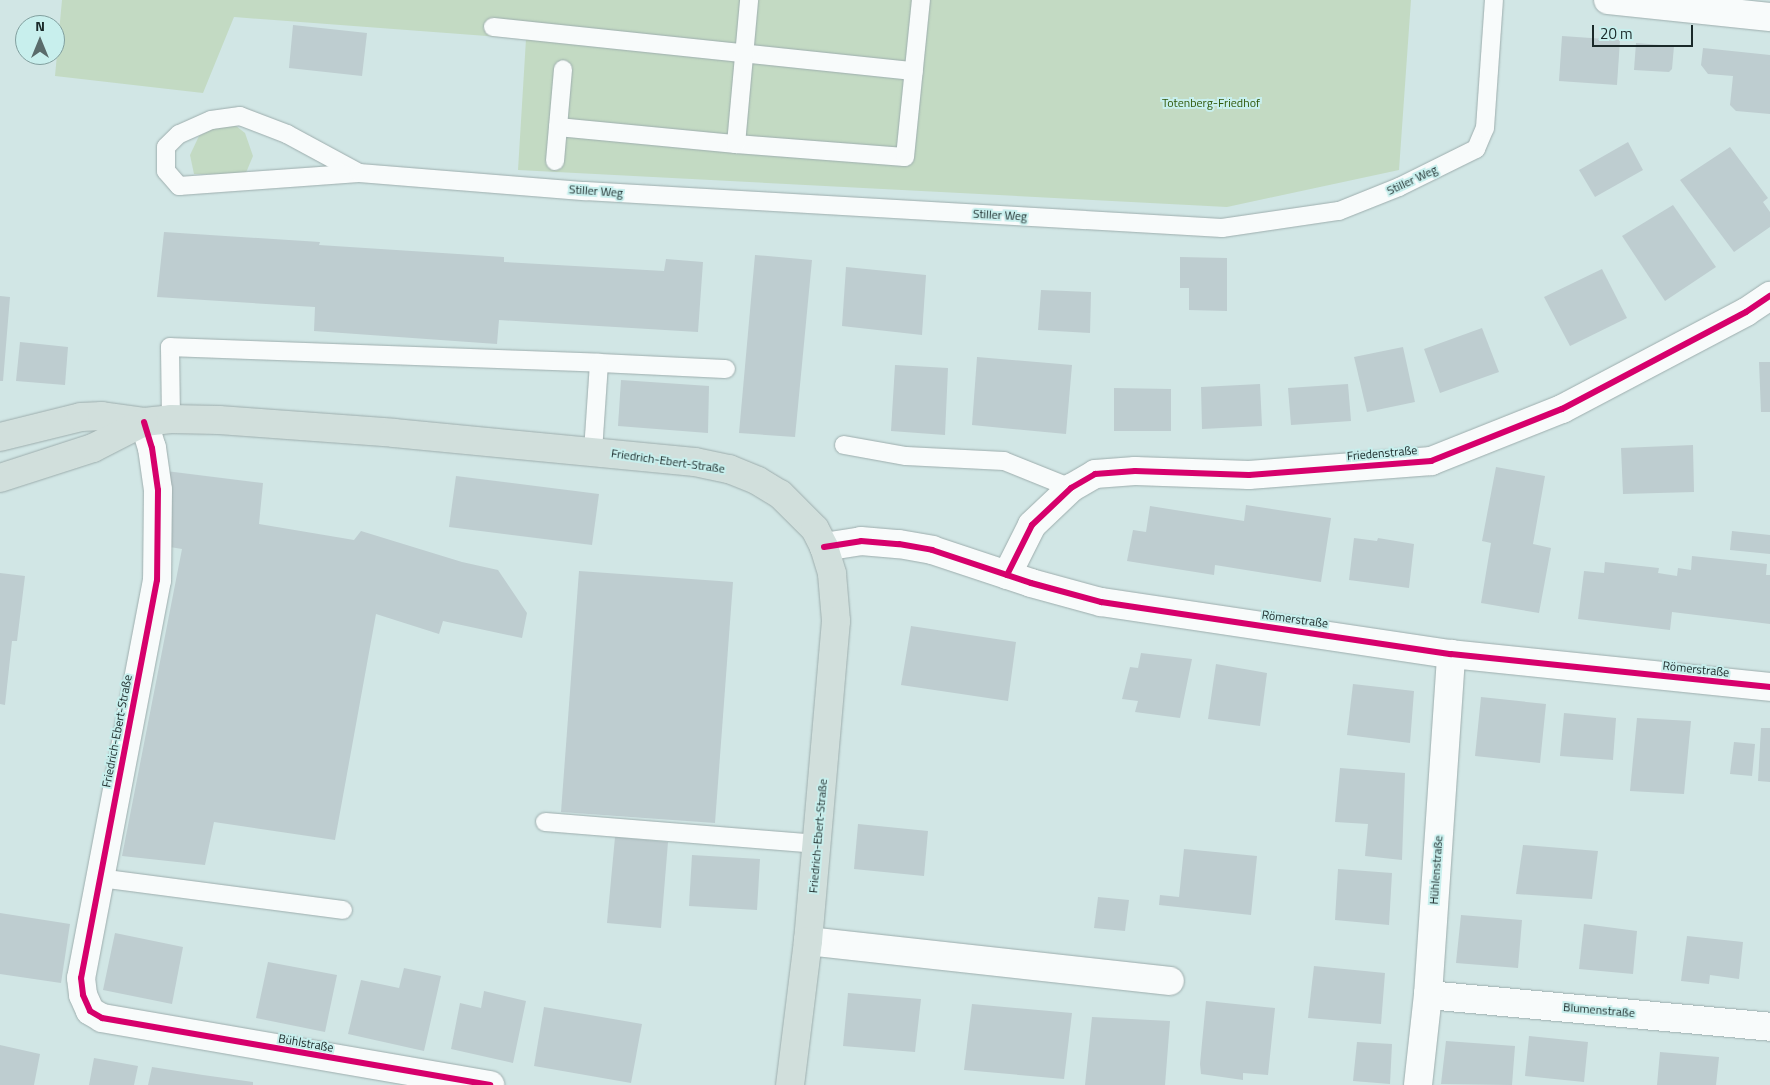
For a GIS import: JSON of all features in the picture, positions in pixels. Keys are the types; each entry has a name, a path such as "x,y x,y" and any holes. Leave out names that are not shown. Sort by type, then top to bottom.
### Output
{"main road":[{"name":"Friedrich-Ebert-Straße","path":"0,437 81,417 102,416 144,422 171,419 219,420 394,432 695,462 729,469 758,481 780,494 797,508 815,529 824,546 832,574 836,621 818,844 790,1085"},
{"name":"Friedrich-Ebert-Straße","path":"0,478 93,448 144,422"}],"street":[{"path":"1608,0 1770,17"},
{"name":"Friedenstraße","path":"1007,575 1032,525 1071,488 1095,474 1135,471 1249,475 1431,461 1562,409 1746,312 1770,296"},
{"name":"Friedrich-Ebert-Straße","path":"119,1021 102,1018 90,1011 83,995 81,978 157,580 158,490 152,448 144,422"},
{"name":"Römerstraße","path":"824,546 862,541 899,544 932,550 1007,575 1100,602 1451,654 1770,687"},
{"name":"Hühlenstraße","path":"1418,1085 1428,995 1451,654"},
{"path":"808,941 1170,980"},
{"name":"Blumenstraße","path":"1428,995 1770,1027"},
{"name":"Bühlstraße","path":"119,1021 490,1085"}],"lane":[{"path":"736,144 749,0"},
{"path":"558,126 736,144 905,157 921,0"},
{"name":"Stiller Weg","path":"359,173 287,134 240,116 212,120 179,134 166,147 166,171 179,186 359,173 605,192 1222,228 1339,211 1399,187 1476,149 1485,128 1494,0"},
{"path":"493,27 914,71"},
{"path":"555,161 563,69"},
{"path":"171,419 170,347 726,369"},
{"path":"593,451 599,364"},
{"path":"844,445 906,456 1004,461 1071,488"},
{"path":"545,822 818,844"},
{"path":"100,878 344,910"}],"green space":[{"name":"Totenberg-Friedhof","path":"62,0 1411,0 1399,170 1227,207 518,170 526,39 234,17 203,93 55,76 56,65 65,65 65,15 61,15"},
{"path":"236,126 245,133 253,156 245,175 194,174 190,155 199,136 216,127"}],"building":[{"path":"293,25 367,33 362,76 289,68"},
{"path":"1562,36 1620,40 1617,85 1559,81"},
{"path":"1636,43 1674,46 1672,69 1669,72 1634,70"},
{"path":"1703,48 1770,55 1770,114 1736,111 1730,105 1733,76 1708,74 1701,65"},
{"path":"1628,142 1643,170 1595,197 1579,170"},
{"path":"1730,147 1768,198 1763,202 1770,212 1770,227 1734,252 1680,180"},
{"path":"1673,205 1716,267 1665,301 1622,236"},
{"path":"164,232 320,242 319,245 504,257 504,262 664,271 666,259 703,262 698,332 499,320 497,344 314,331 315,307 157,297"},
{"path":"755,255 812,260 795,437 739,433"},
{"path":"1180,257 1227,258 1227,311 1189,310 1189,288 1180,288"},
{"path":"846,267 926,275 922,335 842,326"},
{"path":"1602,269 1627,318 1570,346 1544,297"},
{"path":"1041,290 1091,292 1090,333 1038,330"},
{"path":"0,296 10,297 3,381 0,381"},
{"path":"1482,328 1499,372 1440,393 1424,349"},
{"path":"20,342 68,347 65,385 16,381"},
{"path":"1403,347 1415,402 1367,412 1354,357"},
{"path":"977,357 1072,365 1066,434 972,425"},
{"path":"1759,362 1770,362 1770,412 1761,412"},
{"path":"895,365 948,368 945,435 891,431"},
{"path":"621,380 709,386 708,433 618,426"},
{"path":"1260,384 1262,426 1202,429 1201,387"},
{"path":"1348,384 1351,421 1291,425 1288,388"},
{"path":"1114,388 1171,389 1171,431 1114,431"},
{"path":"1693,445 1694,492 1623,494 1621,448"},
{"path":"1496,467 1545,476 1533,544 1551,548 1539,613 1481,603 1491,543 1482,541"},
{"path":"166,471 263,483 259,524 354,540 361,531 462,562 498,570 527,613 522,638 443,621 439,634 376,614 335,840 214,822 205,865 122,856 182,549 158,545"},
{"path":"456,476 599,494 592,545 449,527"},
{"path":"1246,505 1331,518 1321,582 1215,565 1214,575 1127,561 1133,530 1146,532 1150,506 1244,521"},
{"path":"1732,531 1770,535 1770,554 1730,550"},
{"path":"1354,538 1377,541 1378,538 1414,544 1409,588 1349,580"},
{"path":"1692,556 1767,564 1766,575 1770,575 1770,624 1672,612 1670,630 1578,619 1584,571 1604,573 1605,562 1659,568 1658,573 1677,576 1678,568 1691,570"},
{"path":"579,571 733,582 715,823 561,812"},
{"path":"0,573 25,576 17,641 12,641 5,705 0,704"},
{"path":"911,626 1016,642 1008,701 901,685"},
{"path":"1141,653 1192,659 1180,718 1135,712 1138,701 1122,699 1130,667 1138,668"},
{"path":"1216,664 1267,673 1260,726 1208,719"},
{"path":"1353,684 1414,691 1410,743 1347,735"},
{"path":"1481,697 1546,704 1540,763 1475,756"},
{"path":"1564,713 1616,718 1613,760 1560,756"},
{"path":"1637,718 1691,721 1684,794 1630,791"},
{"path":"1761,728 1770,728 1770,782 1758,781"},
{"path":"1734,742 1755,744 1752,776 1730,774"},
{"path":"1340,768 1405,773 1402,860 1365,856 1368,824 1335,822"},
{"path":"858,824 928,831 924,876 854,869"},
{"path":"615,837 668,842 661,928 607,923"},
{"path":"1523,845 1598,851 1592,899 1516,894"},
{"path":"1184,849 1257,856 1251,915 1159,905 1160,895 1179,897"},
{"path":"692,855 760,859 757,910 689,906"},
{"path":"1338,869 1392,873 1389,925 1335,920"},
{"path":"1098,897 1129,900 1125,931 1094,928"},
{"path":"0,913 70,924 61,983 0,974"},
{"path":"1461,915 1522,920 1518,968 1456,963"},
{"path":"1584,924 1637,931 1633,974 1579,969"},
{"path":"115,933 183,947 172,1004 103,990"},
{"path":"1687,936 1743,942 1739,979 1710,975 1709,984 1681,981"},
{"path":"268,962 337,975 325,1032 256,1018"},
{"path":"1314,966 1385,973 1381,1024 1308,1018"},
{"path":"404,968 441,976 424,1051 348,1034 361,980 399,988"},
{"path":"484,991 526,1001 513,1063 451,1049 460,1003 481,1008"},
{"path":"848,993 921,999 915,1052 843,1046"},
{"path":"1206,1001 1275,1008 1268,1075 1243,1073 1243,1080 1201,1074 1200,1064"},
{"path":"972,1004 1072,1013 1064,1079 964,1070"},
{"path":"544,1007 642,1024 631,1083 534,1066"},
{"path":"1092,1017 1170,1021 1165,1085 1085,1085"},
{"path":"1529,1036 1588,1042 1584,1082 1525,1076"},
{"path":"1446,1041 1515,1046 1512,1085 1441,1084"},
{"path":"1357,1042 1392,1044 1390,1084 1353,1081"},
{"path":"0,1045 40,1054 34,1085 0,1085"},
{"path":"1660,1052 1719,1057 1716,1085 1657,1085"},
{"path":"94,1058 138,1066 134,1085 89,1085"},
{"path":"152,1067 253,1082 253,1085 148,1085"}],"cycle path":[{"path":"1007,575 1032,525 1071,488 1095,474 1135,471 1249,475 1431,461 1562,409 1746,312 1770,296"},
{"path":"144,422 152,448 158,490 157,580 81,978 83,995 90,1011 102,1018 490,1085"},
{"path":"824,547 861,541 899,544 932,550 1031,583 1101,602 1451,654 1770,687"}]}
